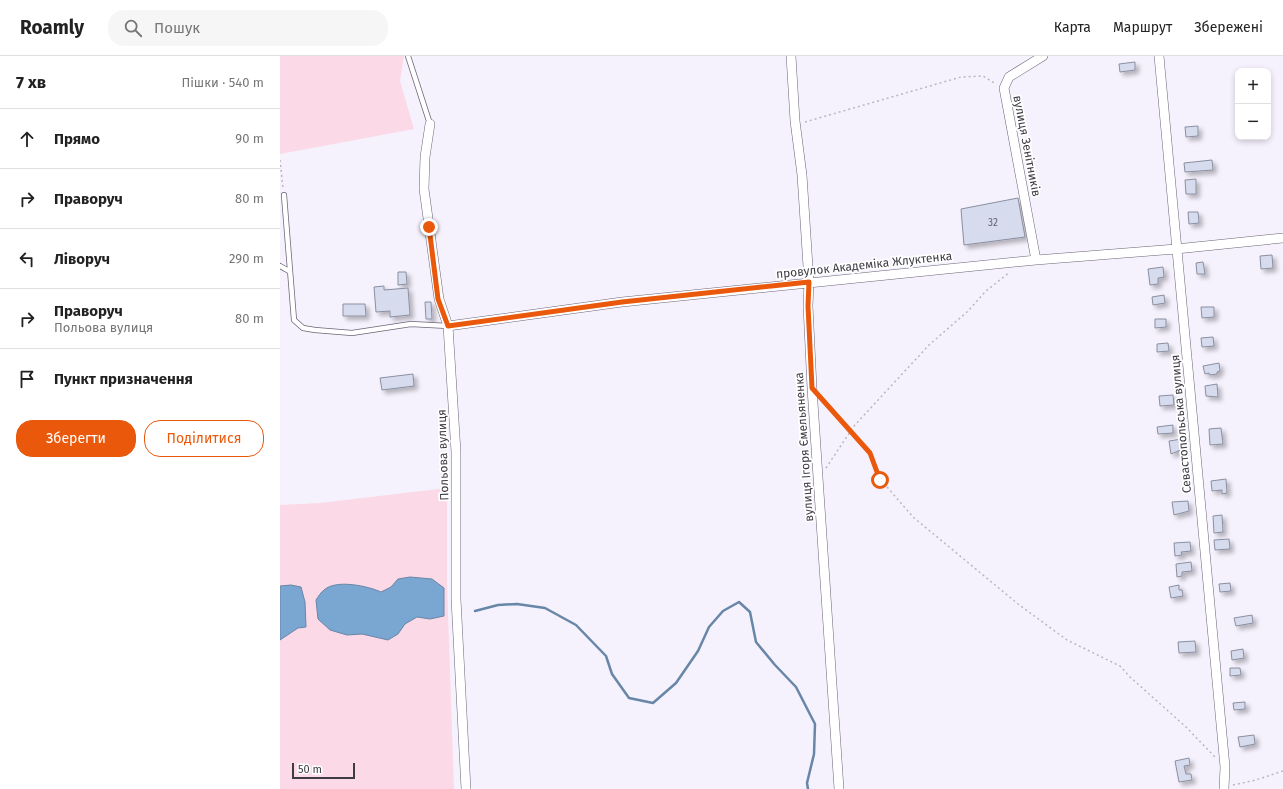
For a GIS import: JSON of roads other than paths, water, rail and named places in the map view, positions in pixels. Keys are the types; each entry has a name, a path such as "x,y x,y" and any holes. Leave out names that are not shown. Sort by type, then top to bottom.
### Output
{"street":[{"name":"вулиця Ігоря Ємельяненка","path":"791,56 795,121 802,175 809,282 808,306 812,388 839,789"},
{"name":"вулиця Зенітників","path":"1036,260 1004,88 1009,77 1043,56"},
{"name":"Севастопольська вулиця","path":"1159,56 1225,767 1224,788"},
{"name":"Польова вулиця","path":"430,124 425,157 424,189 438,299 448,326 456,452 456,599 466,789"},
{"name":"провулок Академіка Жлуктенка","path":"448,326 622,302 809,282 1283,238"}],"lane":[{"path":"408,56 430,124"},
{"path":"284,195 294,320 303,328 352,333 411,324 448,326"},
{"path":"280,266 289,271"}],"water":[{"path":"410,577 432,579 444,588 444,616 430,619 417,617 405,624 398,634 388,640 362,634 347,635 330,630 318,619 316,600 324,590 329,587 344,584 360,586 381,592 391,587 398,579"},
{"path":"291,585 301,587 305,602 306,627 298,628 280,640 280,586"}],"waterway":[{"path":"475,611 498,605 517,604 545,608 576,625 606,656 612,674 629,698 653,703 676,683 698,651 709,627 723,611 739,602 750,612 756,642 796,687 815,724 814,754 807,783 808,789"}]}
